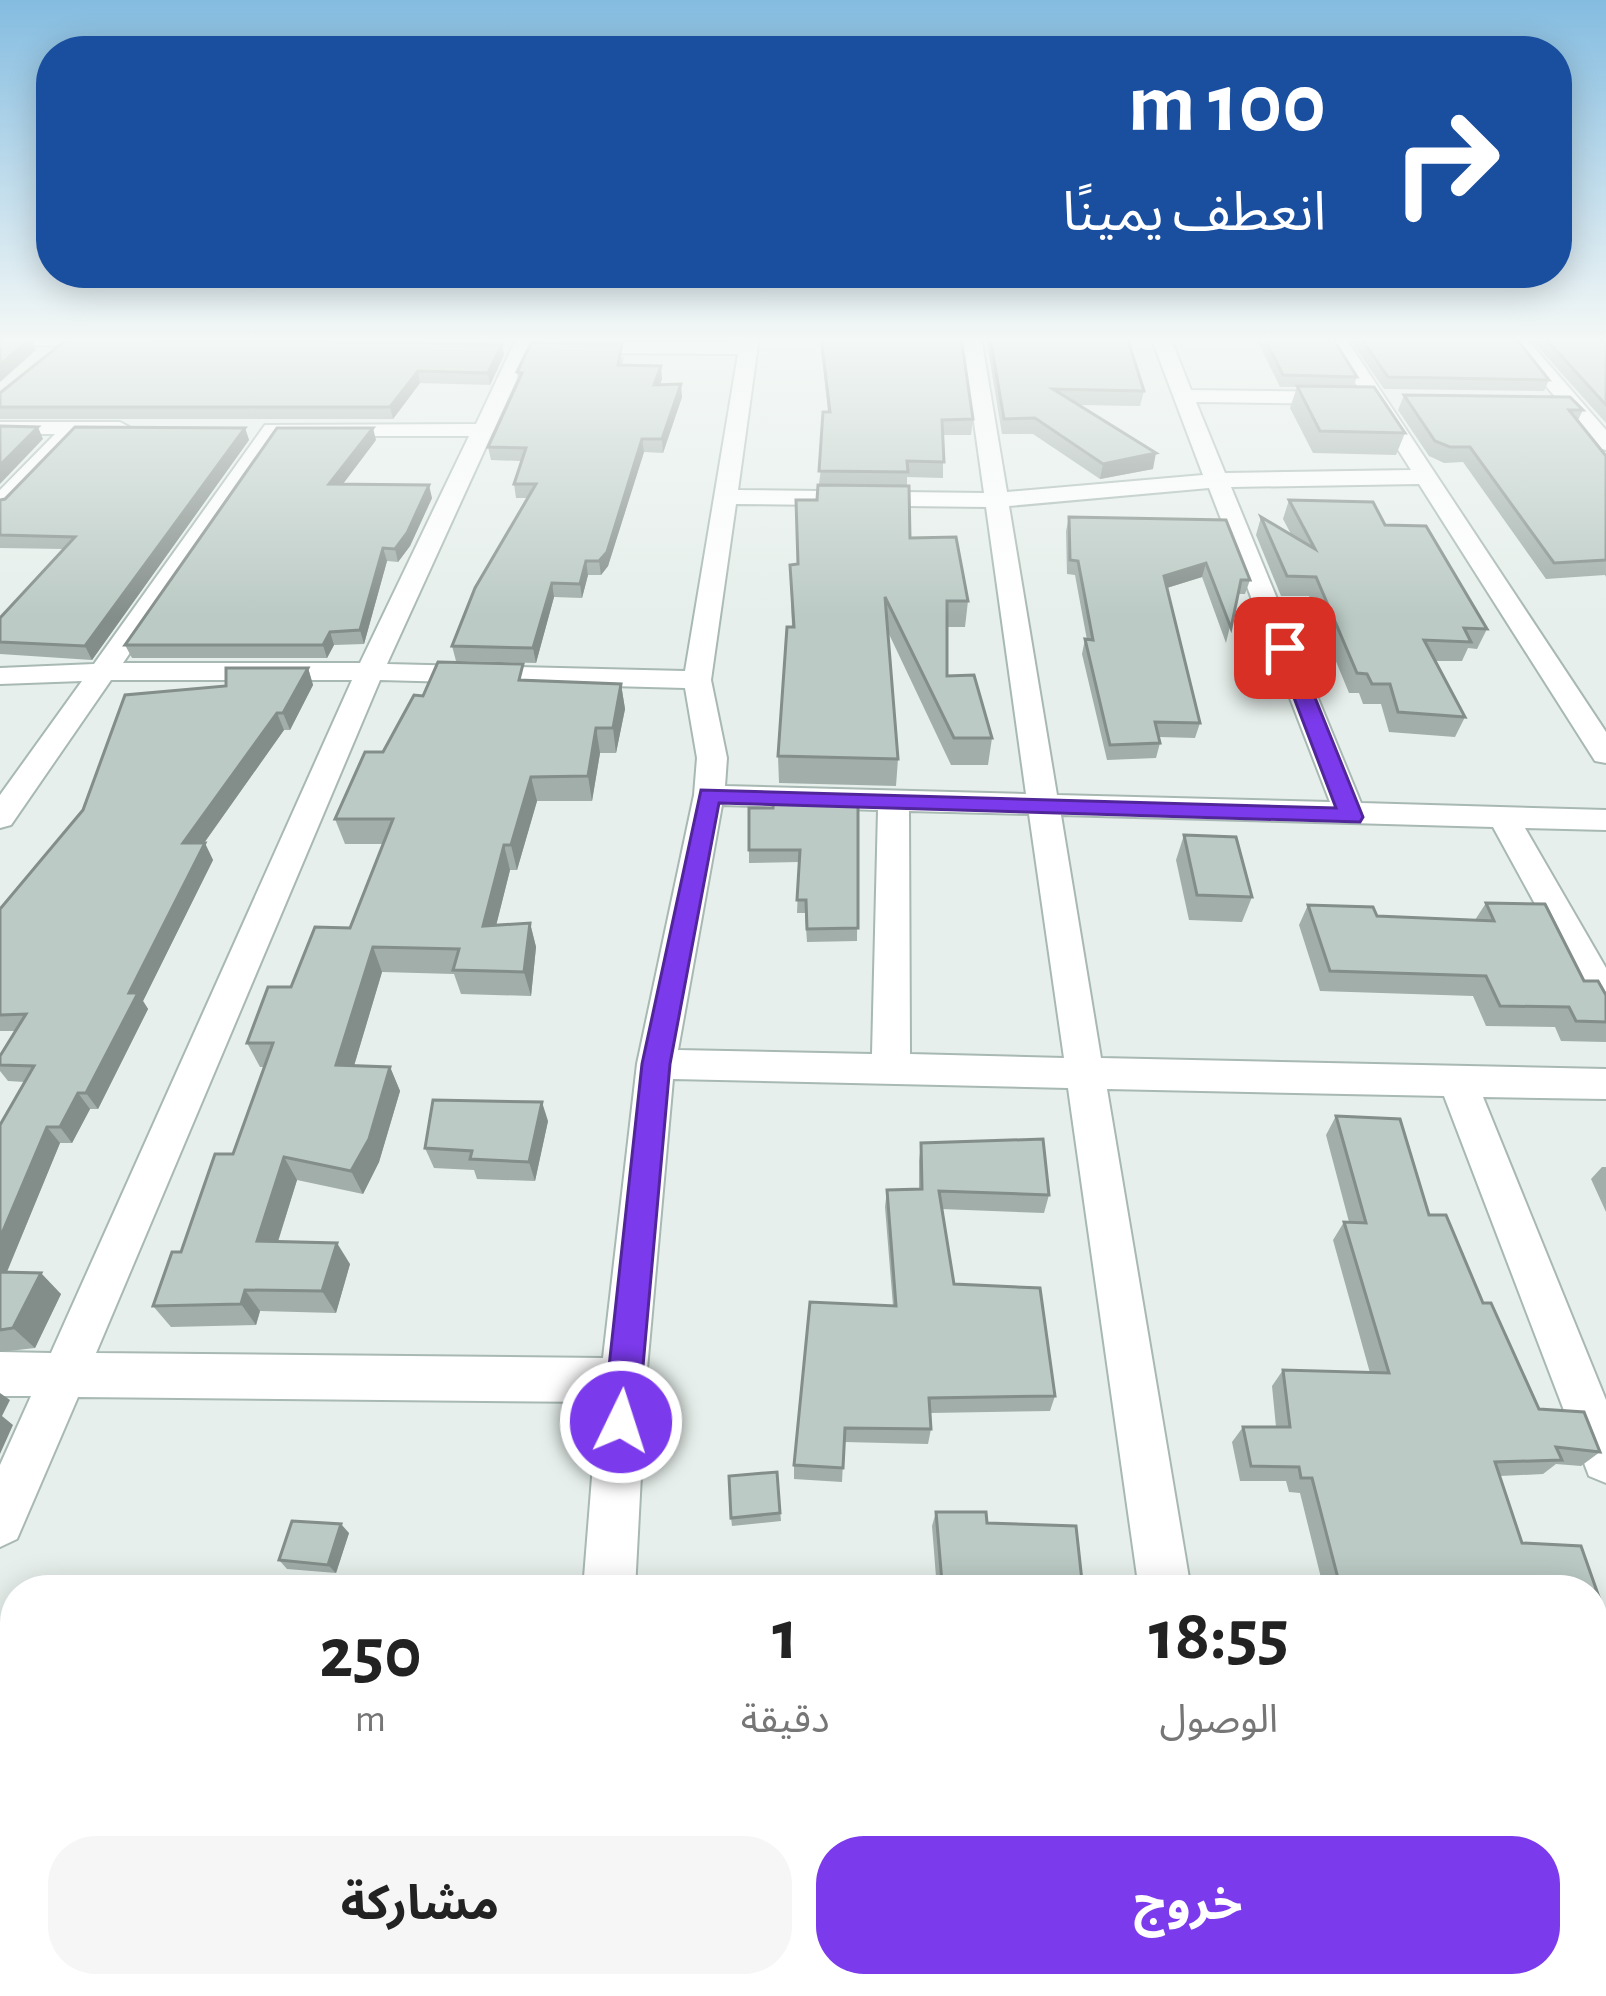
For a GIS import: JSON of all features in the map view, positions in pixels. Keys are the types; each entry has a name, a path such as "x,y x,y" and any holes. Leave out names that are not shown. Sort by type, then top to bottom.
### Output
{"street":[{"path":"0,503 71,430"},
{"path":"0,818 273,430"},
{"path":"0,1522 370,671 484,430"},
{"path":"610,1575 623,1380 656,1064 709,795 712,758 697,680 736,430"},
{"path":"986,430 1163,1575"},
{"path":"1199,430 1351,817"},
{"path":"1403,430 1426,477 1606,754"},
{"path":"725,497 998,500 1219,480 1426,477"},
{"path":"0,676 104,670 370,671 697,680"},
{"path":"709,795 1351,817 1606,820"},
{"path":"891,1067 893,801"},
{"path":"1504,819 1606,1000"},
{"path":"656,1064 1606,1084"},
{"path":"1457,1080 1606,1459"},
{"path":"0,1374 623,1380"}],"building":[{"path":"0,430 35,430 0,465"},
{"path":"72,430 243,430 85,646 0,642 0,618 75,537 0,535 0,500"},
{"path":"275,430 371,430 329,484 429,485 407,533 395,549 383,548 360,630 330,632 323,645 125,645"},
{"path":"496,430 665,430 662,439 642,439 607,552 599,561 586,561 580,584 552,583 533,648 452,646 475,588 536,484 514,484 526,448 488,447"},
{"path":"822,430 942,430 944,462 907,461 908,472 819,471"},
{"path":"1053,430 1119,430 1156,453 1103,464"},
{"path":"1403,430 1405,433 1320,431"},
{"path":"1428,430 1585,430 1606,456 1606,560 1554,563 1470,447 1435,441"},
{"path":"818,485 909,486 910,538 956,537 968,601 947,601 947,676 974,675 992,738 954,738 885,597 898,759 778,756 787,627 794,627 790,565 798,564 796,500 817,500"},
{"path":"1289,500 1373,502 1385,525 1426,526 1487,629 1464,628 1471,642 1424,640 1465,717 1398,712 1390,684 1372,684 1367,674 1357,673 1316,577 1287,576 1261,517 1315,549"},
{"path":"1069,517 1226,520 1250,580 1241,580 1231,628 1206,563 1164,576 1200,723 1155,722 1160,743 1110,745 1085,639 1093,640 1078,561 1070,560"},
{"path":"438,662 523,664 519,680 621,684 613,728 596,728 588,776 531,777 511,845 504,845 483,926 530,923 524,972 453,970 459,949 373,947 336,1065 390,1067 369,1139 351,1171 284,1157 257,1241 337,1243 322,1291 245,1290 241,1304 153,1306 172,1252 181,1252 215,1154 233,1154 273,1043 247,1043 268,987 291,987 315,927 350,928 393,819 335,819 365,752 383,752 414,695 423,696"},
{"path":"226,668 308,668 283,713 277,713 183,843 205,843 129,993 138,993 86,1093 78,1093 60,1127 47,1127 0,1238 0,1125 34,1066 0,1065 0,1056 26,1014 0,1015 0,909 83,810 125,695 226,686"},
{"path":"774,798 858,801 858,928 807,929 806,900 797,900 800,850 749,850 749,808 773,808"},
{"path":"1184,835 1236,837 1252,897 1197,895"},
{"path":"1486,903 1545,904 1584,981 1598,981 1606,995 1606,1022 1576,1021 1569,1007 1500,1006 1486,976 1330,971 1308,905 1373,907 1377,916 1494,921"},
{"path":"433,1100 542,1102 529,1162 470,1159 472,1151 425,1148"},
{"path":"1336,1116 1400,1119 1429,1215 1446,1215 1483,1303 1491,1303 1539,1409 1584,1412 1600,1452 1556,1447 1562,1460 1495,1462 1522,1543 1581,1546 1591,1575 1337,1575 1312,1478 1301,1478 1299,1467 1251,1466 1243,1427 1290,1427 1283,1370 1389,1373 1344,1222 1366,1223"},
{"path":"1043,1139 1049,1195 939,1191 954,1284 1040,1288 1055,1396 929,1398 931,1429 845,1428 843,1468 794,1465 810,1302 896,1306 887,1190 922,1189 921,1143"},
{"path":"0,1272 41,1273 13,1328 0,1330"},
{"path":"777,1472 780,1513 731,1518 729,1476"},
{"path":"936,1512 986,1512 987,1523 1076,1526 1081,1575 941,1575"},
{"path":"292,1521 341,1524 328,1565 279,1560"}],"route":[{"path":"621,1422 656,1064 709,795 1351,817 1285,648"}]}
